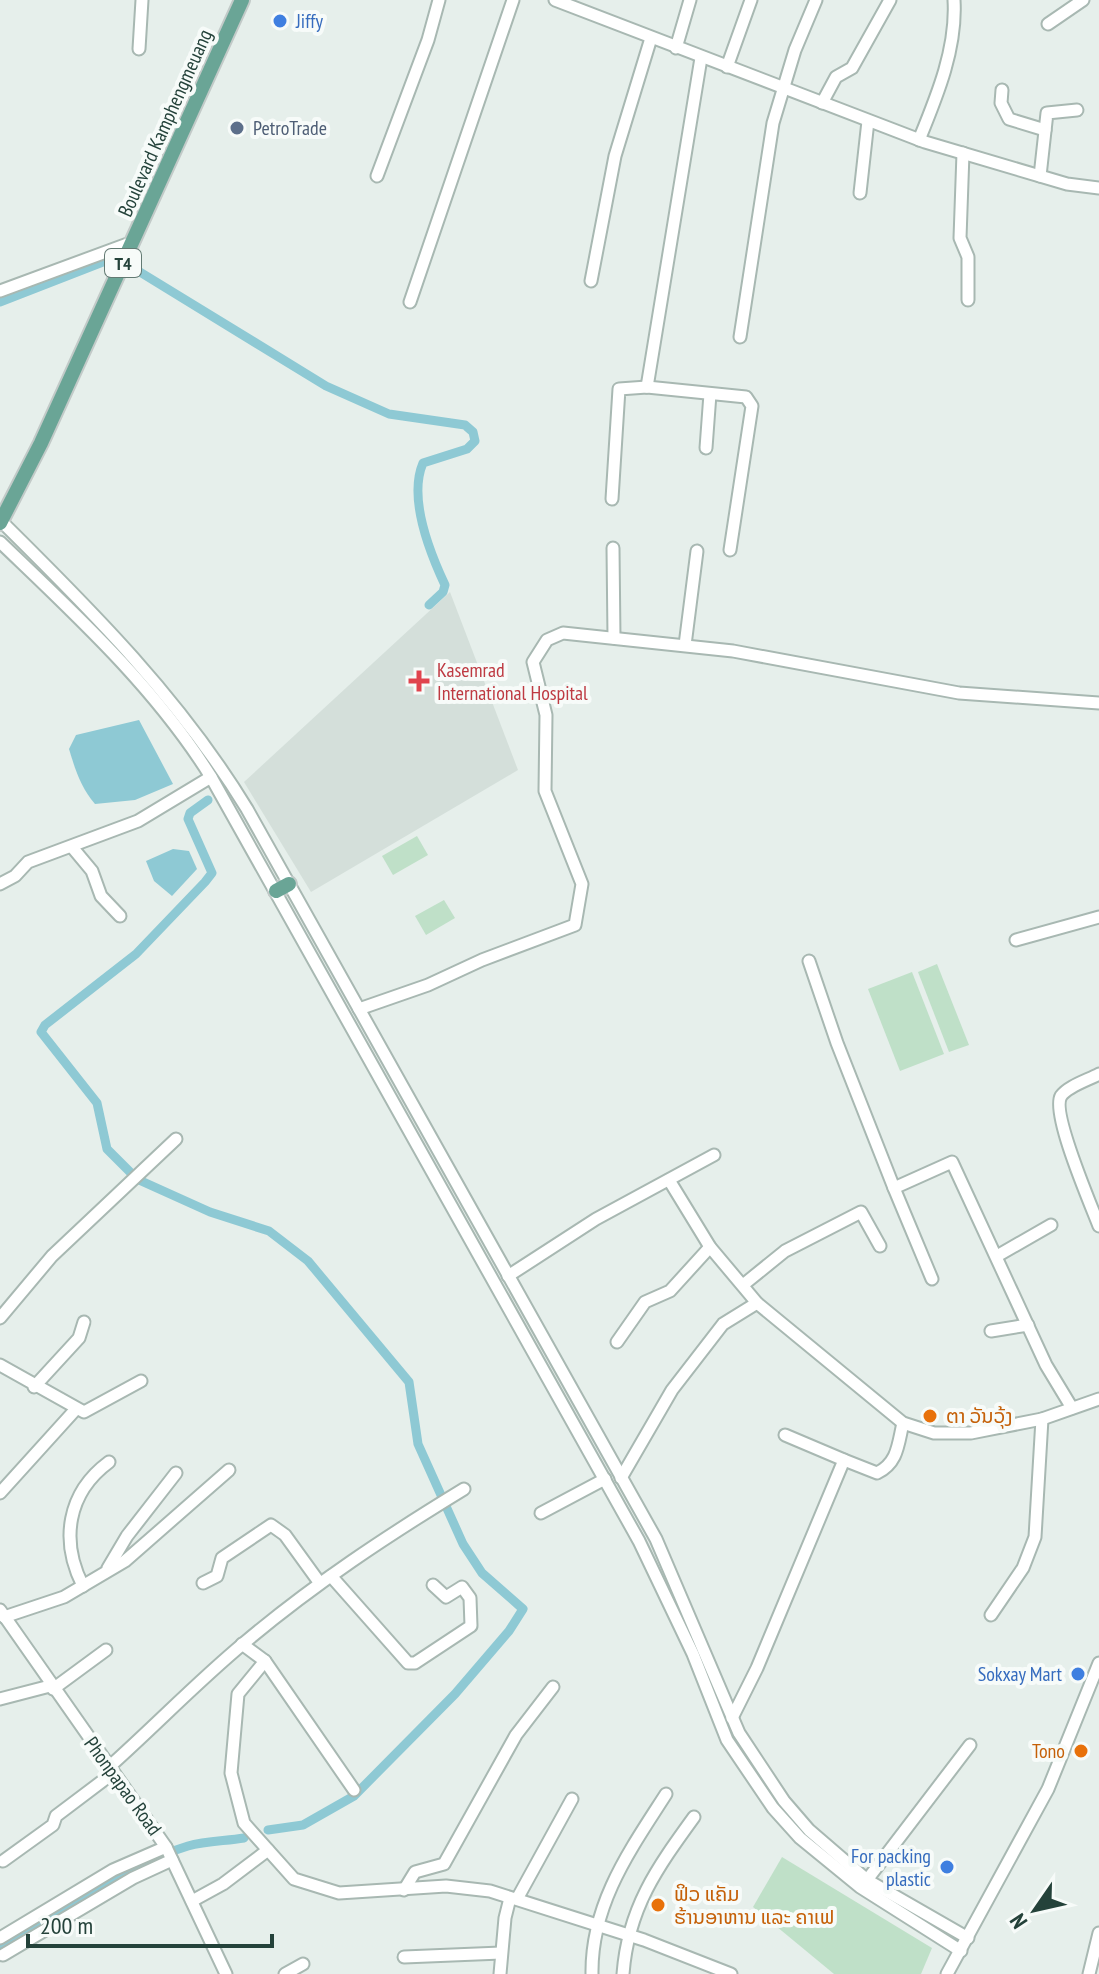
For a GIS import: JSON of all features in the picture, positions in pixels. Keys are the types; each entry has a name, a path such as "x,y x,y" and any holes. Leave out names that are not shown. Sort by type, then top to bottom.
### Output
{"main road":[{"name":"Boulevard Kamphengmeuang","path":"0,522 133,242 242,0"}],"street":[{"path":"139,49 142,0"},
{"path":"377,176 428,40 439,0"},
{"path":"410,302 513,0"},
{"path":"555,0 919,140 1040,176 1099,188"},
{"path":"676,48 690,0"},
{"path":"727,67 751,0"},
{"path":"740,337 782,88 816,0"},
{"path":"822,103 836,77 852,68 890,0"},
{"path":"919,140 944,70 955,22 954,0"},
{"path":"1048,24 1083,0"},
{"path":"591,281 615,156 651,38"},
{"path":"647,387 701,58"},
{"path":"1002,90 1001,103 1009,119 1045,130"},
{"path":"1040,176 1048,112 1077,110"},
{"path":"860,193 868,121"},
{"path":"963,153 960,238 968,257 968,300"},
{"path":"0,291 133,242"},
{"path":"612,499 617,395 625,387 746,397 752,406 730,550"},
{"path":"706,448 710,394"},
{"path":"0,522 110,628 197,731 247,809 282,888 639,1541 693,1654 727,1740 773,1808 800,1838 860,1887 961,1951"},
{"path":"0,542 101,639 188,741 359,1009 656,1539 732,1718 784,1801 809,1830 867,1880 968,1938"},
{"path":"613,548 614,638"},
{"path":"685,645 697,551"},
{"path":"359,1009 428,985 482,960 575,925 582,884 545,791 546,715 533,662 547,640 554,635 563,633 733,651 914,687 1099,703"},
{"path":"0,884 15,876 28,862 138,821 211,777"},
{"path":"72,847 92,871 101,896 120,916"},
{"path":"1016,940 1099,917"},
{"path":"809,961 837,1043 932,1279"},
{"path":"1099,1074 1067,1091 1059,1100 1059,1106 1063,1127 1099,1226"},
{"path":"0,1318 52,1256 176,1139"},
{"path":"508,1276 596,1219 714,1155"},
{"path":"894,1188 952,1162 1046,1365 1072,1408"},
{"path":"669,1180 710,1247 757,1303 903,1423 934,1433 971,1433 1042,1419 1099,1399"},
{"path":"743,1285 785,1251 861,1212 880,1246"},
{"path":"997,1256 1051,1225"},
{"path":"617,1342 645,1302 670,1291 710,1247"},
{"path":"621,1478 664,1402 723,1324 757,1303"},
{"path":"34,1387 79,1338 84,1322"},
{"path":"991,1331 1028,1325"},
{"path":"0,1365 34,1387 88,1413 141,1381"},
{"path":"0,1493 76,1409"},
{"path":"991,1615 1023,1568 1035,1537 1042,1419"},
{"path":"785,1435 877,1473 887,1469 895,1459 903,1423"},
{"path":"732,1718 757,1668 844,1460"},
{"path":"83,1586 72,1565 70,1541 76,1504 84,1483 109,1462"},
{"path":"2,1614 64,1597 143,1548 229,1470"},
{"path":"108,1569 127,1536 176,1473"},
{"path":"541,1513 605,1479"},
{"path":"3,1861 53,1825 56,1816 111,1770 242,1644 368,1547 464,1489"},
{"path":"203,1583 217,1576 222,1558 271,1525 285,1535 408,1663 415,1663 471,1626 470,1598 462,1587 446,1597 433,1585"},
{"name":"Phonpapao Road","path":"2,1614 170,1854 226,1974"},
{"path":"242,1644 265,1661 354,1790"},
{"path":"0,1699 51,1687 106,1650"},
{"path":"265,1661 238,1694 231,1773 244,1823 294,1879 339,1893 446,1886 490,1891 598,1925 731,1974"},
{"path":"947,1974 1048,1789 1099,1663"},
{"path":"404,1890 415,1872 444,1864 516,1735 553,1687"},
{"path":"867,1880 970,1745"},
{"path":"592,1974 598,1925 616,1872 666,1794"},
{"path":"500,1974 501,1953 514,1898 572,1799"},
{"path":"623,1974 629,1936 644,1887 694,1817"},
{"path":"192,1901 223,1884 268,1850"},
{"path":"0,1938 113,1870 170,1854"},
{"path":"3,1955 170,1854"},
{"path":"1089,1974 1099,1933"},
{"path":"404,1957 501,1953"},
{"path":"285,1974 303,1964"}],"shaded area":[{"name":"Kasemrad International Hospital","path":"450,592 518,770 311,892 244,782"}],"green space":[{"path":"417,836 428,855 393,875 382,856"},
{"path":"444,900 455,918 426,935 415,916"},
{"path":"937,964 969,1045 949,1052 918,972"},
{"path":"912,972 944,1054 900,1071 868,989"},
{"path":"782,1857 932,1948 921,1974 834,1974 753,1907"}],"water":[{"path":"139,720 173,784 135,800 95,804 82,785 69,749 76,735"},
{"path":"173,849 189,851 197,869 172,896 154,881 146,861"}],"waterway":[{"path":"0,302 108,260"},
{"path":"135,269 326,386 389,414 465,425 473,432 475,441 467,449 423,463 419,477 419,509 445,585 443,592 429,605"},
{"path":"132,1174 107,1149 97,1103 41,1032 45,1025 136,954 212,873 188,819 190,813 208,800"},
{"path":"139,1180 210,1212 269,1231 308,1261 409,1382 418,1444 463,1544 482,1573 523,1609 509,1631 455,1694 354,1796 303,1825 268,1830"},
{"path":"0,1946 115,1878 163,1855 195,1844 244,1838"}],"place":[{"name":"Jiffy","path":"280,21"},
{"name":"PetroTrade","path":"237,128"},
{"name":"Kasemrad International Hospital","path":"419,681"},
{"name":"ຕາ ວັນວຸ້ງ","path":"930,1416"},
{"name":"Sokxay Mart","path":"1078,1674"},
{"name":"Tono","path":"1081,1751"},
{"name":"For packing plastic","path":"947,1867"},
{"name":"ຟິວ ແຄັມ ຮ້ານອາຫານ ແລະ ຄາເຟ","path":"658,1905"}]}
